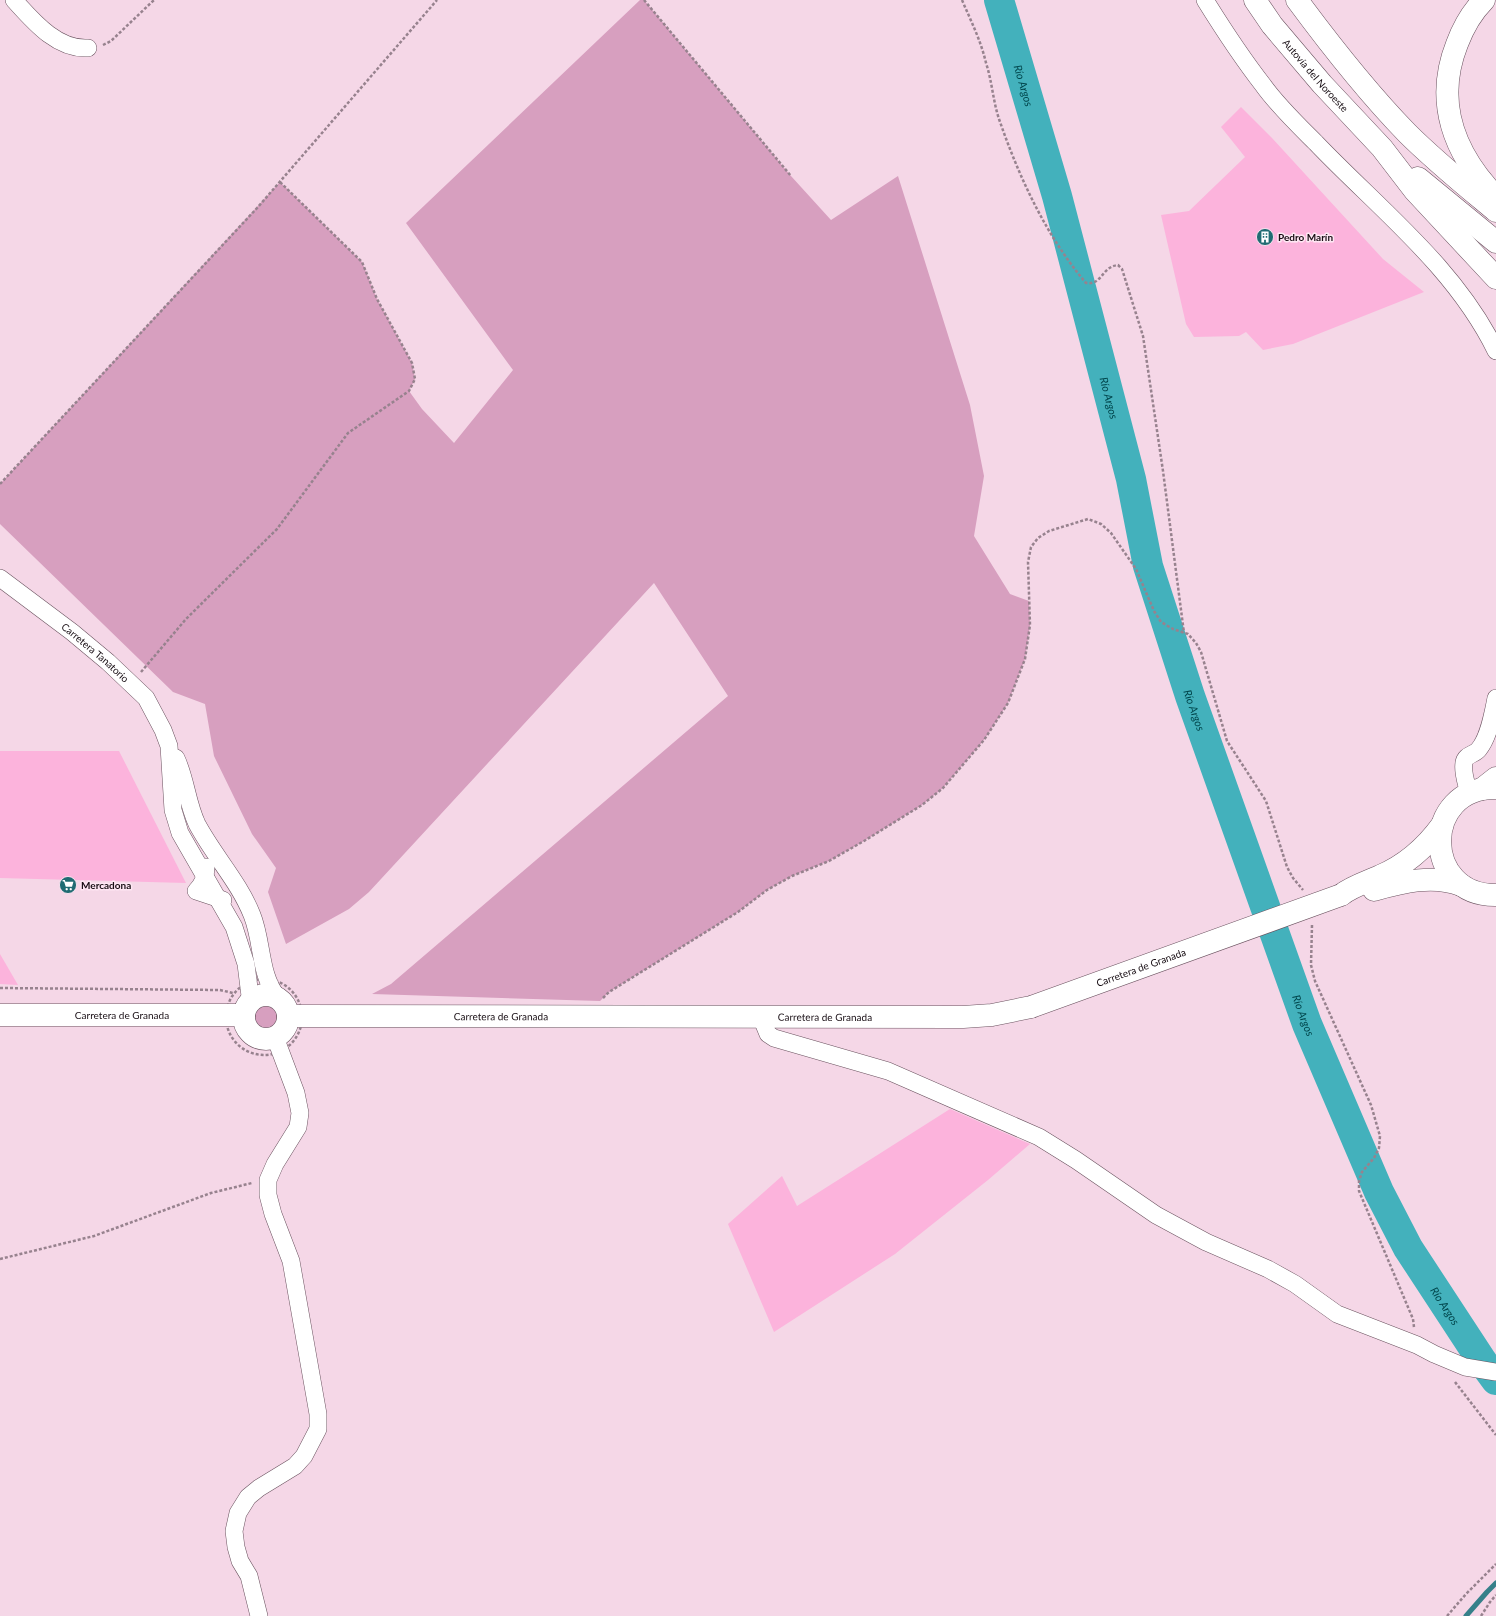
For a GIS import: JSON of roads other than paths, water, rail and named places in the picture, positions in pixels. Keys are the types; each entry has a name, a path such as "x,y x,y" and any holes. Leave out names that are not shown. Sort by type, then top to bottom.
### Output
{"main road":[{"name":"Autovía del Noroeste","path":"1255,0 1272,25 1322,84 1382,148"},
{"path":"1297,0 1331,46 1367,90 1406,132 1496,211"},
{"path":"1484,0 1462,31 1454,49 1449,70 1447,98 1449,115 1458,144 1474,173 1496,197"},
{"path":"1382,148 1496,242"},
{"path":"1382,148 1415,191 1496,278"},
{"name":"Carretera de Granada","path":"1341,895 1352,888 1382,876 1405,863 1428,843 1452,807 1486,787"},
{"path":"1442,824 1440,844 1443,859 1450,873 1461,885"},
{"name":"Carretera de Granada","path":"0,1015 242,1004 259,996 272,996 283,1007 666,1018 963,1017 1002,1014 1031,1006 1341,895 1364,892 1414,881 1443,880 1461,885 1475,892 1496,895"},
{"path":"242,1004 246,1028 250,1033 262,1039 275,1037 285,1028 283,1007"}],"street":[{"path":"14,0 41,29 72,47 78,49 88,48"},
{"path":"1205,0 1263,86 1316,143 1404,229 1454,284 1485,329 1496,351"},
{"name":"Carretera Tanatorio","path":"0,578 72,632 131,683 146,698 163,730 169,746"},
{"path":"1486,787 1464,776 1463,763 1467,757 1476,752 1482,744 1489,726 1496,698"},
{"path":"169,746 177,759 190,804 198,824 252,913 259,938 264,968"},
{"path":"169,746 172,798 176,822 180,833 205,876"},
{"path":"184,784 186,817 205,858 205,876 196,892 230,903 237,909 264,968 272,991 283,1007"},
{"path":"217,898 234,927 242,947 250,996 242,1004"},
{"path":"761,1017 768,1034 774,1038 888,1071 1039,1137 1076,1160 1156,1215 1206,1242 1268,1269 1295,1284 1337,1314 1417,1345 1465,1367 1496,1372"},
{"path":"259,1616 250,1576 240,1561 236,1547 234,1531 238,1513 248,1497 259,1488 295,1466 304,1456 318,1429 318,1414 291,1261 273,1214 268,1195 268,1180 275,1164 298,1127 300,1113 296,1093 275,1037"}],"waterway":[{"name":"Río Argos","path":"999,0 1057,196 1131,479 1148,566 1190,696 1307,1024 1379,1192 1408,1248 1496,1380"},
{"path":"1466,1616 1496,1583"}],"place":[{"name":"Pedro Marín","path":"1265,237"},
{"name":"Mercadona","path":"68,885"}]}
